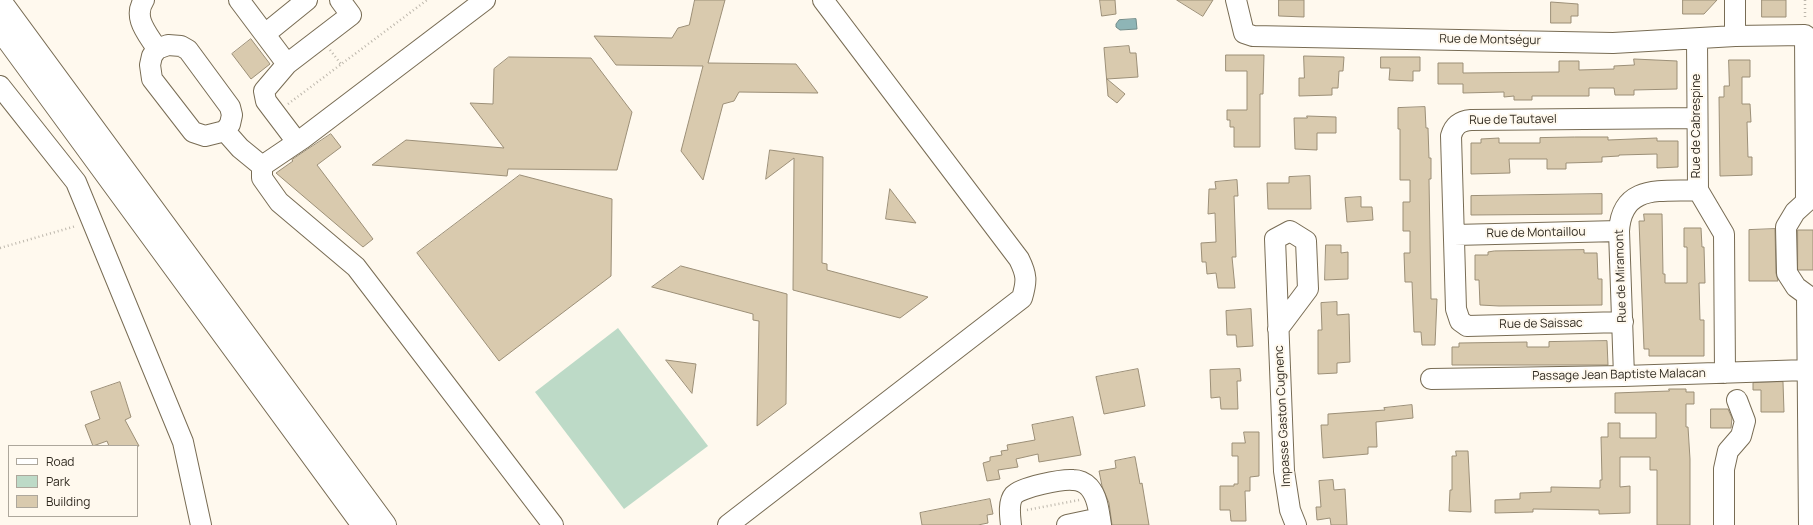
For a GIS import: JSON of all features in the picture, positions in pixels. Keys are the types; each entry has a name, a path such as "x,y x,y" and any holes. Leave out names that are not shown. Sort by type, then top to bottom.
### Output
{"highway":[{"path":"0,2 385,525"},
{"path":"0,29 363,525"}],"street":[{"path":"144,0 140,12 140,20 157,49"},
{"path":"265,34 307,0"},
{"path":"297,142 266,101 264,91 287,64 351,15 340,0"},
{"path":"262,166 297,142 485,0"},
{"path":"728,525 1022,298 1026,283 1025,271 1019,259 823,0"},
{"name":"Rue de Montségur","path":"1236,0 1244,33 1253,36 1613,43 1697,40 1735,36 1805,35 1806,202 1795,212 1786,227 1787,273 1796,287 1807,295 1810,371"},
{"path":"1735,0 1735,36"},
{"path":"243,1 287,64"},
{"name":"Rue de Cabrespine","path":"1697,40 1698,190 1724,234 1725,373"},
{"path":"168,45 174,45 188,50 230,107 232,115 230,124 225,131 205,136 193,132 152,79 150,65 152,56 157,49 168,45"},
{"path":"0,86 76,182 183,442 201,525"},
{"name":"Rue de Tautavel","path":"1460,321 1456,308 1451,136 1453,128 1461,121 1697,118"},
{"path":"225,131 240,148 262,166"},
{"path":"262,166 262,178 279,202 356,267 552,525"},
{"name":"Rue de Miramont","path":"1624,376 1619,231 1622,212 1627,203 1643,193 1698,190"},
{"name":"Rue de Montaillou","path":"1454,235 1619,231"},
{"name":"Rue de Saissac","path":"1460,321 1467,326 1623,322"},
{"name":"Impasse Gaston Cugnenc","path":"1278,329 1284,471 1290,510 1296,525"},
{"path":"1809,525 1810,371"},
{"name":"Passage Jean Baptiste Malacan","path":"1431,379 1810,371"},
{"path":"1724,525 1724,469 1728,450 1741,436 1745,422 1737,400"},
{"path":"1010,519 1010,505 1014,495 1024,488 1072,480 1086,484 1095,497 1101,522 1067,525"}],"path":[{"path":"275,114 427,0"},
{"path":"0,248 92,221"},
{"path":"1010,519 1095,497"}],"green space":[{"path":"618,328 708,446 624,509 535,392"}],"water":[{"path":"1136,19 1137,29 1120,30 1116,27 1119,20"}],"building":[{"path":"695,0 725,0 708,63 796,64 818,93 739,92 734,101 723,104 703,180 681,151 703,66 616,65 594,36 672,38 678,28 689,25"},
{"path":"1100,0 1115,0 1116,14 1102,16"},
{"path":"1177,0 1213,0 1203,16"},
{"path":"1279,0 1304,0 1304,17 1279,16"},
{"path":"1683,0 1717,0 1704,14 1683,14"},
{"path":"1762,0 1786,0 1786,17 1762,17"},
{"path":"1551,2 1578,4 1578,16 1571,16 1571,23 1551,23"},
{"path":"251,39 270,64 251,79 232,54"},
{"path":"1129,46 1130,53 1136,53 1138,77 1107,79 1125,94 1117,103 1108,96 1104,48"},
{"path":"1226,55 1264,55 1263,94 1260,94 1260,147 1234,147 1234,127 1230,127 1230,120 1227,120 1227,110 1247,110 1247,71 1226,71"},
{"path":"1304,56 1344,57 1343,71 1339,71 1338,88 1332,88 1332,95 1299,96 1299,78 1304,78"},
{"path":"509,57 591,58 632,112 617,170 508,169 507,176 372,165 406,140 504,148 470,103 493,104 494,69"},
{"path":"1381,57 1420,57 1420,71 1413,71 1413,81 1389,80 1390,68 1381,68"},
{"path":"1634,59 1677,61 1677,89 1634,90 1634,95 1615,95 1614,88 1589,88 1589,96 1532,96 1532,100 1514,100 1514,96 1504,97 1504,92 1463,93 1463,84 1438,84 1438,63 1463,63 1463,73 1559,72 1559,61 1579,61 1579,70 1614,69 1614,66 1634,65"},
{"path":"1729,60 1750,60 1750,77 1742,77 1742,104 1750,104 1751,122 1747,122 1748,157 1752,157 1752,175 1720,176 1719,97 1724,97 1724,86 1729,86"},
{"path":"1425,107 1426,128 1428,128 1429,158 1431,158 1431,179 1429,179 1431,299 1437,299 1435,345 1422,345 1421,332 1414,332 1412,282 1405,282 1404,253 1410,253 1410,231 1403,231 1403,202 1410,202 1410,180 1400,180 1400,129 1398,129 1398,108"},
{"path":"1307,116 1336,117 1336,133 1317,133 1317,150 1295,149 1294,118 1307,118"},
{"path":"331,134 341,147 317,165 373,239 363,247 276,173 293,161 292,160"},
{"path":"1608,137 1608,140 1657,138 1657,141 1678,141 1678,167 1657,168 1657,154 1619,155 1602,157 1602,162 1566,163 1566,169 1547,169 1547,159 1509,159 1510,173 1471,174 1471,143 1481,143 1481,139 1499,138 1499,143 1540,143 1540,138"},
{"path":"770,150 823,157 822,263 827,264 827,270 928,297 900,318 793,290 794,158 766,179"},
{"path":"520,175 612,199 611,276 499,361 417,253"},
{"path":"1310,176 1311,209 1268,209 1267,183 1289,183 1289,177"},
{"path":"1237,180 1238,196 1234,196 1236,257 1232,257 1235,288 1218,288 1216,273 1207,274 1206,262 1202,262 1201,243 1216,242 1215,213 1208,214 1209,189 1216,189 1215,182"},
{"path":"890,189 916,223 886,219"},
{"path":"1602,194 1602,214 1471,215 1471,196"},
{"path":"1361,197 1361,207 1372,207 1373,220 1347,222 1345,198"},
{"path":"1644,214 1662,214 1663,274 1665,274 1665,283 1687,283 1687,247 1684,247 1684,228 1701,228 1702,247 1704,247 1705,283 1699,283 1700,320 1704,320 1704,356 1649,356 1649,349 1644,349 1639,221 1644,221"},
{"path":"1775,229 1776,273 1778,281 1749,281 1749,230"},
{"path":"1798,230 1813,230 1813,270 1798,270"},
{"path":"1326,245 1341,245 1341,253 1348,252 1348,279 1325,280"},
{"path":"1584,250 1584,253 1597,253 1598,279 1602,279 1602,305 1480,305 1479,280 1475,280 1475,255 1488,255 1488,252 1494,251"},
{"path":"681,266 787,294 786,404 757,426 759,321 753,320 753,314 652,287"},
{"path":"1337,302 1337,315 1349,314 1350,362 1337,363 1337,373 1318,374 1318,330 1322,330 1321,303"},
{"path":"1251,309 1253,346 1237,347 1236,335 1227,335 1226,311"},
{"path":"1607,341 1608,365 1452,365 1452,347 1459,347 1459,343 1527,342 1527,347 1549,347 1549,342"},
{"path":"666,360 696,364 692,393"},
{"path":"1138,369 1145,406 1104,414 1096,377"},
{"path":"1240,369 1241,381 1237,381 1238,409 1221,409 1220,397 1211,398 1210,370"},
{"path":"120,382 131,417 125,420 139,446 109,445 107,441 93,445 85,425 100,419 91,392"},
{"path":"1783,382 1784,412 1761,412 1761,390 1753,390 1753,383"},
{"path":"1669,389 1686,389 1686,392 1694,392 1694,404 1686,404 1686,427 1688,427 1690,459 1690,525 1657,525 1657,470 1650,470 1650,457 1620,457 1620,487 1630,486 1630,513 1599,514 1599,510 1533,509 1533,512 1495,513 1495,500 1520,499 1520,493 1551,492 1551,487 1600,488 1600,480 1602,480 1601,437 1608,437 1608,423 1620,423 1620,438 1656,438 1656,413 1615,413 1615,393 1669,391"},
{"path":"1412,405 1413,418 1376,422 1377,447 1368,447 1368,454 1323,458 1321,425 1328,425 1328,414 1385,410 1384,408"},
{"path":"1711,409 1728,409 1732,418 1731,428 1711,428"},
{"path":"1073,417 1081,455 1039,462 1038,454 1016,459 1018,467 998,470 1000,479 987,481 983,463 990,461 990,457 1002,455 1001,451 1008,450 1007,445 1035,440 1032,425"},
{"path":"1244,432 1259,432 1259,476 1250,477 1250,491 1245,491 1246,521 1231,521 1230,510 1220,510 1220,486 1234,486 1234,484 1238,484 1238,456 1232,456 1232,443 1245,443"},
{"path":"1456,451 1468,451 1471,512 1449,511 1450,490 1452,490 1452,456 1456,456"},
{"path":"1135,457 1140,484 1142,483 1149,525 1112,525 1109,503 1102,486 1099,471 1116,468 1115,461"},
{"path":"1333,480 1334,490 1345,489 1347,525 1331,525 1330,518 1317,520 1316,507 1321,507 1319,481"},
{"path":"990,499 993,514 987,515 988,523 978,525 922,525 920,513"}]}
